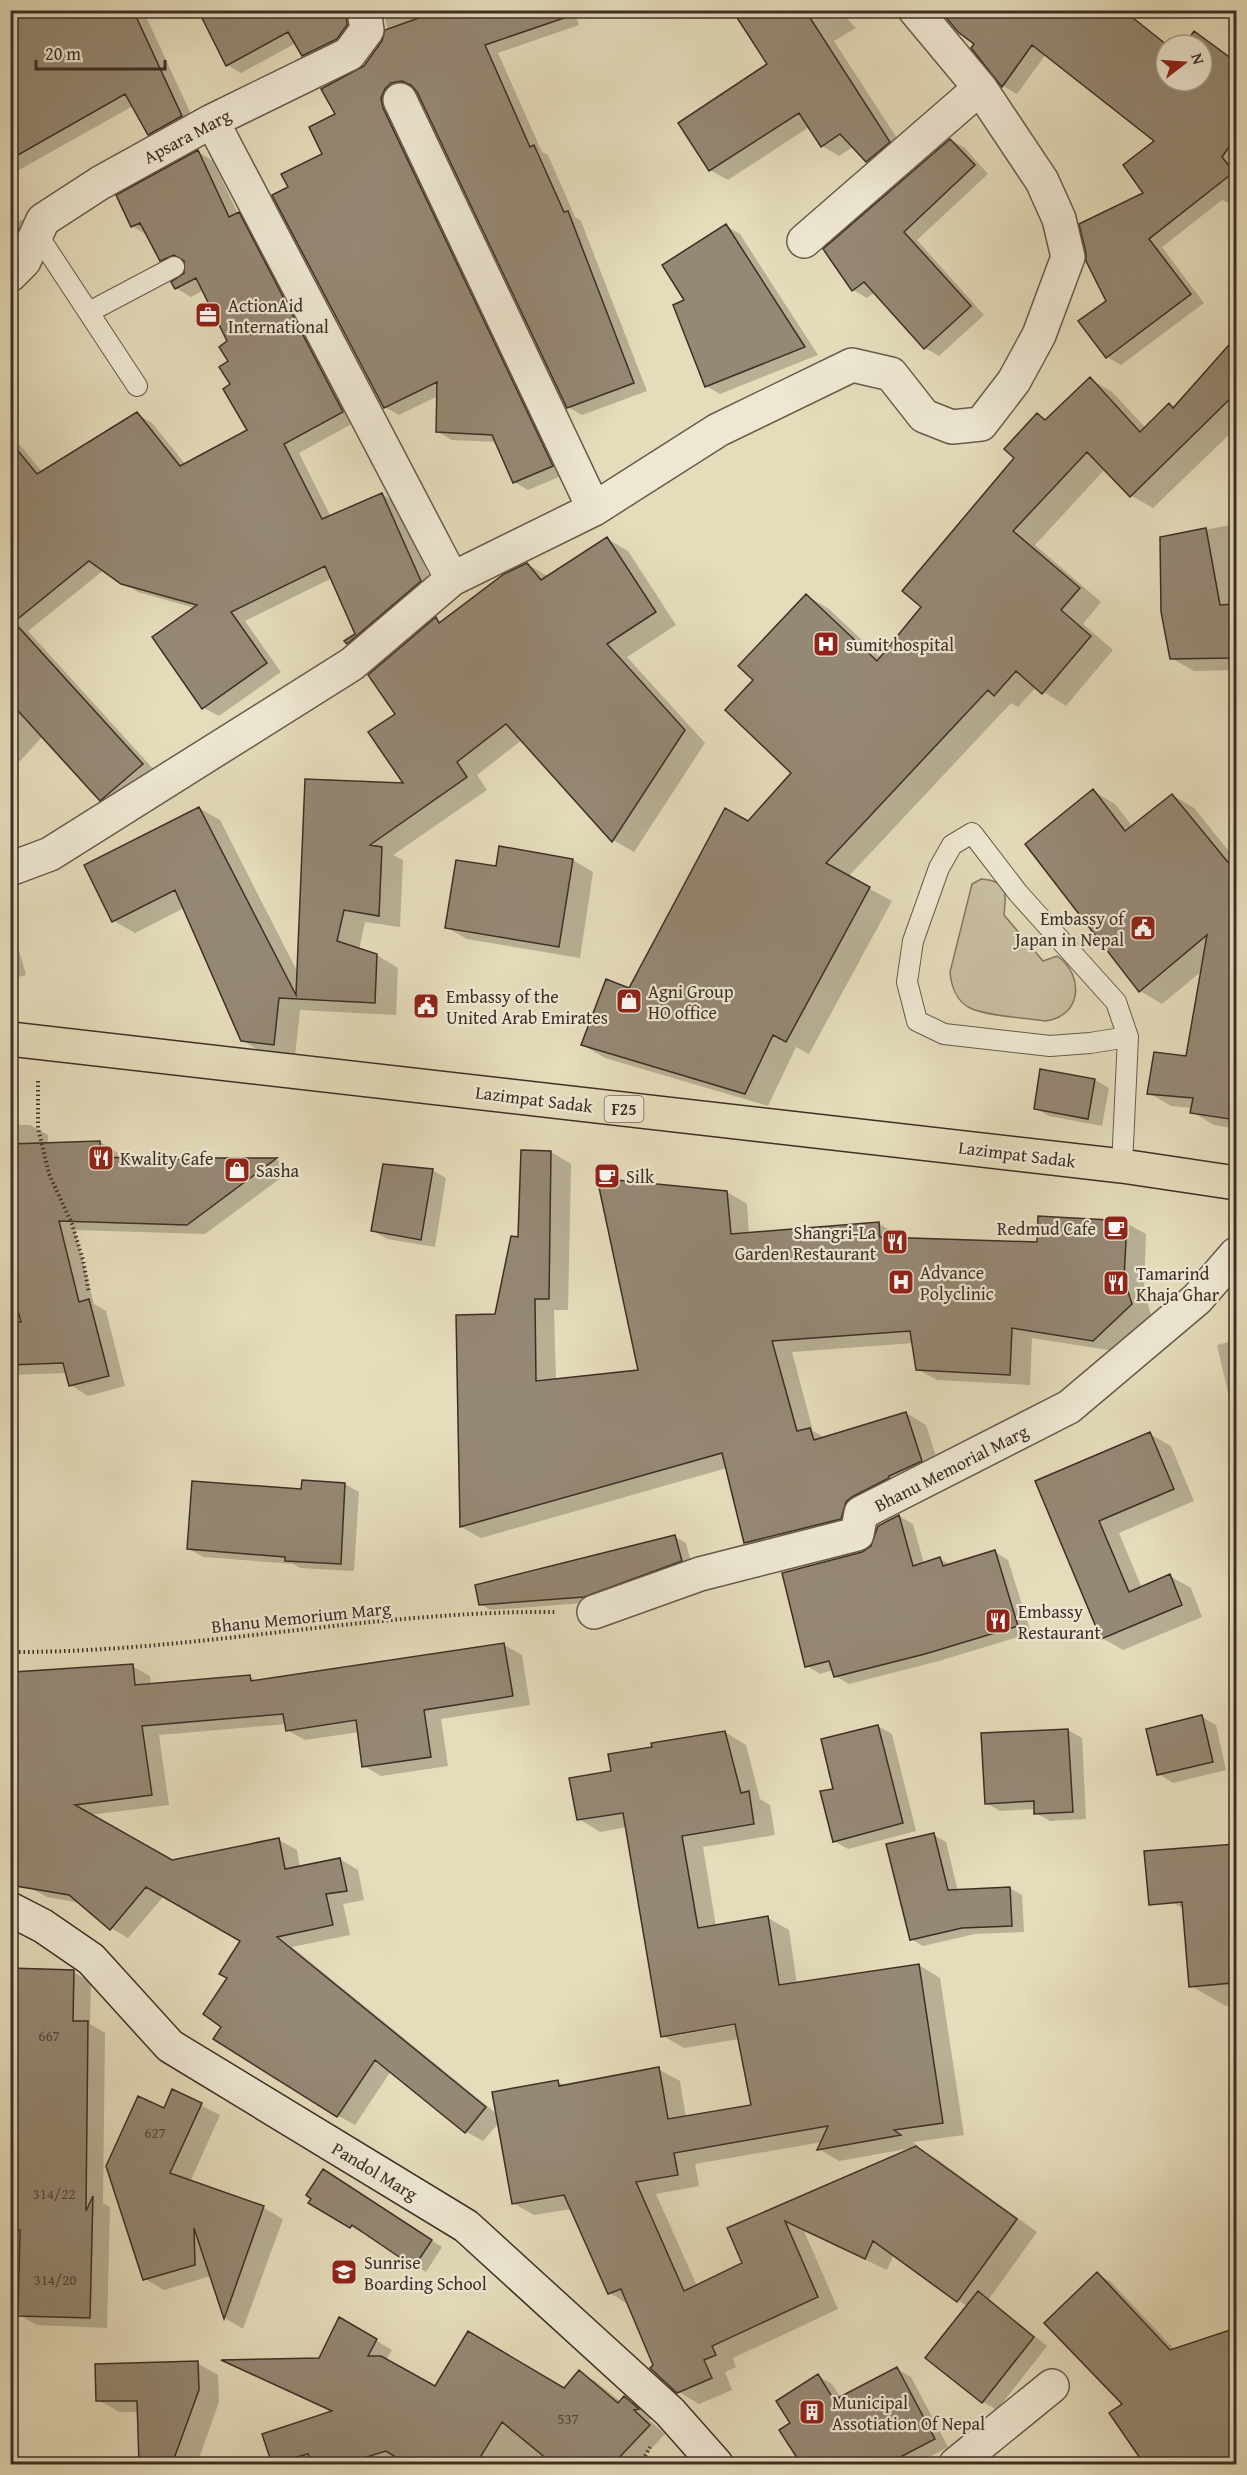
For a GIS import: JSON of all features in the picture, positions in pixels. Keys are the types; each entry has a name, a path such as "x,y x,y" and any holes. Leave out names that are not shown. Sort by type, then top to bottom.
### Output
{"main road":[{"name":"Lazimpat Sadak","path":"24,1040 1122,1166 1236,1183"}],"street":[{"name":"Apsara Marg","path":"10,275 24,261 44,220 100,183 212,121 349,54 367,30 364,10"},
{"path":"10,869 50,854 351,664 452,579 594,509 718,430 852,365 891,374 924,416 952,427 981,424 1014,381 1039,335 1068,257 1059,219 1041,181 980,88 915,10"},
{"path":"804,241 980,88"},
{"path":"400,100 594,509"},
{"path":"212,121 452,579"},
{"name":"Bhanu Memorial Marg","path":"594,1612 700,1574 858,1534 861,1513 1069,1407 1197,1299 1236,1254"},
{"name":"Pandol Marg","path":"10,1909 43,1926 91,1959 170,2046 466,2226 670,2412 716,2464"},
{"path":"956,2464 1052,2386"}],"lane":[{"path":"37,234 137,386"},
{"path":"89,312 174,267"},
{"path":"1122,1166 1128,1037 1116,1002 1018,893 972,833 952,845 939,868 913,941 907,982 917,1021 944,1034 1050,1046 1128,1037"}],"path":[{"path":"24,1040 38,1128 49,1174 72,1224 83,1260 89,1293"},
{"name":"Bhanu Memorium Marg","path":"10,1652 44,1652 205,1641 492,1611 594,1612"}],"shaded area":[{"path":"981,879 1001,885 1005,894 1004,915 1043,961 1057,956 1072,974 1075,994 1072,1004 1057,1018 1045,1021 977,1011 965,1005 955,992 950,972 972,884"}],"building":[{"path":"36,10 133,10 182,116 148,135 125,94 11,159 10,21"},
{"path":"198,10 346,10 347,25 337,39 302,56 288,32 226,66"},
{"path":"441,10 569,10 570,16 485,45 530,147 534,145 564,212 568,211 634,383 567,408 417,92 411,85 402,81 391,83 381,98 383,108 553,466 513,483 492,435 436,432 437,382 384,408 272,195 288,187 281,174 322,154 309,127 335,114 321,89 364,66 382,41 385,30"},
{"path":"732,10 805,10 890,142 866,162 840,134 821,147 799,113 709,171 678,123 767,64"},
{"path":"940,10 1123,10 1154,35 1154,93 1214,93 1214,46 1236,62 1236,137 1222,157 1234,172 1149,239 1191,294 1106,358 1078,321 1106,301 1086,261 1079,224 1143,193 1123,165 1154,141 1032,45 1002,87 971,48 974,44 958,32"},
{"path":"950,139 975,165 904,232 971,306 924,349 864,282 852,291 823,249"},
{"path":"198,150 229,217 239,212 343,412 284,444 322,519 382,493 421,581 347,644 344,641 355,634 325,566 231,612 267,663 202,709 152,637 197,605 121,584 89,561 14,622 143,764 100,801 10,702 10,441 37,474 137,412 180,466 247,430 223,389 230,384 219,367 228,361 219,347 227,341 196,278 175,289 171,282 184,273 184,261 174,255 160,261 140,223 131,227 116,195"},
{"path":"726,224 805,347 705,387 673,305 684,300 662,265"},
{"path":"1236,337 1236,393 1130,497 1087,452 1013,531 1080,588 1061,610 1091,636 1042,694 1016,671 994,696 988,690 826,863 870,887 786,1042 773,1035 745,1094 581,1045 606,979 629,988 725,808 748,821 791,773 725,710 753,680 738,666 806,594 877,661 921,607 902,591 1014,458 1004,449 1037,413 1045,420 1090,377 1140,432 1169,403 1173,408"},
{"path":"1206,528 1220,605 1234,604 1235,658 1170,659 1161,612 1160,537"},
{"path":"607,537 656,612 607,644 685,730 612,842 506,724 457,762 467,777 370,845 382,847 379,916 344,910 337,941 377,954 375,1003 279,998 274,1045 241,1041 175,890 112,922 84,865 199,807 296,995 305,779 403,783 368,732 395,714 368,675 436,617 439,623 504,574 527,563 541,580"},
{"path":"1093,789 1125,831 1172,794 1236,872 1236,1120 1190,1113 1193,1098 1147,1094 1154,1052 1186,1056 1207,935 1139,992 1025,844"},
{"path":"499,846 573,859 559,947 445,928 456,860 496,866"},
{"path":"1040,1069 1095,1079 1088,1119 1034,1109"},
{"path":"100,1141 101,1157 195,1160 195,1158 277,1158 187,1225 59,1221 79,1302 89,1299 109,1376 69,1386 63,1363 10,1365 10,1322 21,1322 10,1281 10,1144"},
{"path":"521,1150 551,1151 549,1299 535,1299 536,1381 638,1370 597,1178 727,1191 731,1234 879,1222 880,1237 1037,1242 1038,1216 1127,1221 1124,1279 1132,1304 1093,1341 1012,1328 1010,1375 916,1370 910,1331 772,1341 797,1431 810,1428 814,1440 906,1412 922,1461 852,1497 846,1502 841,1519 744,1543 722,1453 460,1527 456,1315 495,1314 511,1236 518,1237"},
{"path":"383,1164 433,1169 421,1240 371,1231"},
{"path":"1150,1432 1174,1489 1099,1521 1129,1592 1170,1574 1182,1605 1101,1639 1035,1481"},
{"path":"302,1480 345,1483 341,1564 285,1561 285,1557 187,1549 192,1481 301,1489"},
{"path":"899,1515 913,1566 940,1557 943,1566 995,1550 1018,1626 925,1654 834,1677 829,1661 805,1667 782,1573 862,1552 871,1546 878,1526"},
{"path":"675,1535 682,1561 584,1597 479,1605 475,1585"},
{"path":"504,1643 513,1696 424,1710 431,1757 362,1767 356,1720 286,1731 283,1714 142,1726 152,1795 75,1805 172,1860 279,1838 285,1869 340,1858 347,1891 326,1894 333,1925 277,1937 486,2107 465,2133 375,2060 337,2117 213,2039 221,2027 203,2014 227,1978 219,1974 240,1941 146,1887 110,1930 69,1895 10,1885 10,1756 18,1760 14,1672 133,1664 135,1685 250,1675 251,1681"},
{"path":"1202,1715 1213,1762 1157,1775 1146,1729"},
{"path":"878,1725 903,1823 833,1842 820,1791 833,1789 821,1739"},
{"path":"1068,1729 1073,1812 1034,1814 1034,1801 985,1804 981,1733"},
{"path":"725,1731 741,1793 749,1791 754,1824 682,1836 698,1928 768,1916 779,1985 919,1964 943,2123 894,2130 901,2135 817,2150 828,2126 674,2153 678,2175 636,2182 684,2291 742,2263 727,2228 916,2146 1017,2219 957,2302 873,2241 865,2259 785,2221 818,2297 712,2346 716,2355 704,2360 712,2378 677,2393 650,2368 653,2365 621,2289 608,2294 564,2195 512,2204 492,2092 558,2080 559,2086 659,2067 668,2119 751,2105 735,2024 661,2037 623,1813 577,1820 569,1778 611,1771 608,1754 652,1747 651,1743"},
{"path":"934,1833 948,1890 1010,1887 1012,1926 962,1928 910,1940 886,1844"},
{"path":"1236,1844 1236,1974 1232,1975 1232,1983 1189,1987 1182,1902 1149,1905 1144,1851"},
{"path":"10,1968 74,1970 73,2021 88,2021 86,2211 93,2196 90,2318 18,2316 20,2230 17,2230 18,2157 10,2157"},
{"path":"172,2089 202,2103 170,2173 264,2206 224,2319 194,2228 195,2265 143,2280 106,2166 138,2096 164,2108"},
{"path":"323,2169 432,2240 414,2267 352,2225 350,2228 308,2203 311,2199 306,2195"},
{"path":"1097,2272 1170,2350 1236,2328 1236,2464 1144,2464 1109,2413 1122,2404 1044,2323"},
{"path":"978,2291 1034,2337 982,2403 925,2358"},
{"path":"339,2317 377,2339 368,2356 381,2356 435,2386 468,2331 564,2388 579,2370 618,2403 624,2396 639,2409 634,2410 650,2425 613,2464 553,2464 502,2422 476,2464 407,2464 386,2451 344,2464 313,2464 308,2454 272,2464 262,2434 332,2411 221,2360 319,2358"},
{"path":"198,2361 199,2390 172,2464 139,2464 137,2401 96,2401 95,2364"},
{"path":"897,2367 935,2439 887,2464 801,2464 779,2430 790,2423 776,2401 818,2374 834,2400"}],"place":[{"name":"ActionAid International","path":"208,315"},
{"name":"sumit hospital","path":"826,644"},
{"name":"Embassy of Japan in Nepal","path":"1143,928"},
{"name":"Agni Group HO office","path":"629,1001"},
{"name":"Embassy of the United Arab Emirates","path":"426,1006"},
{"name":"Kwality Cafe","path":"101,1158"},
{"name":"Sasha","path":"237,1170"},
{"name":"Silk","path":"607,1176"},
{"name":"Redmud Cafe","path":"1116,1228"},
{"name":"Shangri-La Garden Restaurant","path":"895,1242"},
{"name":"Advance Polyclinic","path":"901,1282"},
{"name":"Tamarind Khaja Ghar","path":"1116,1283"},
{"name":"Embassy Restaurant","path":"998,1621"},
{"name":"Sunrise Boarding School","path":"344,2272"},
{"name":"Municipal Assotiation Of Nepal","path":"812,2412"}]}
